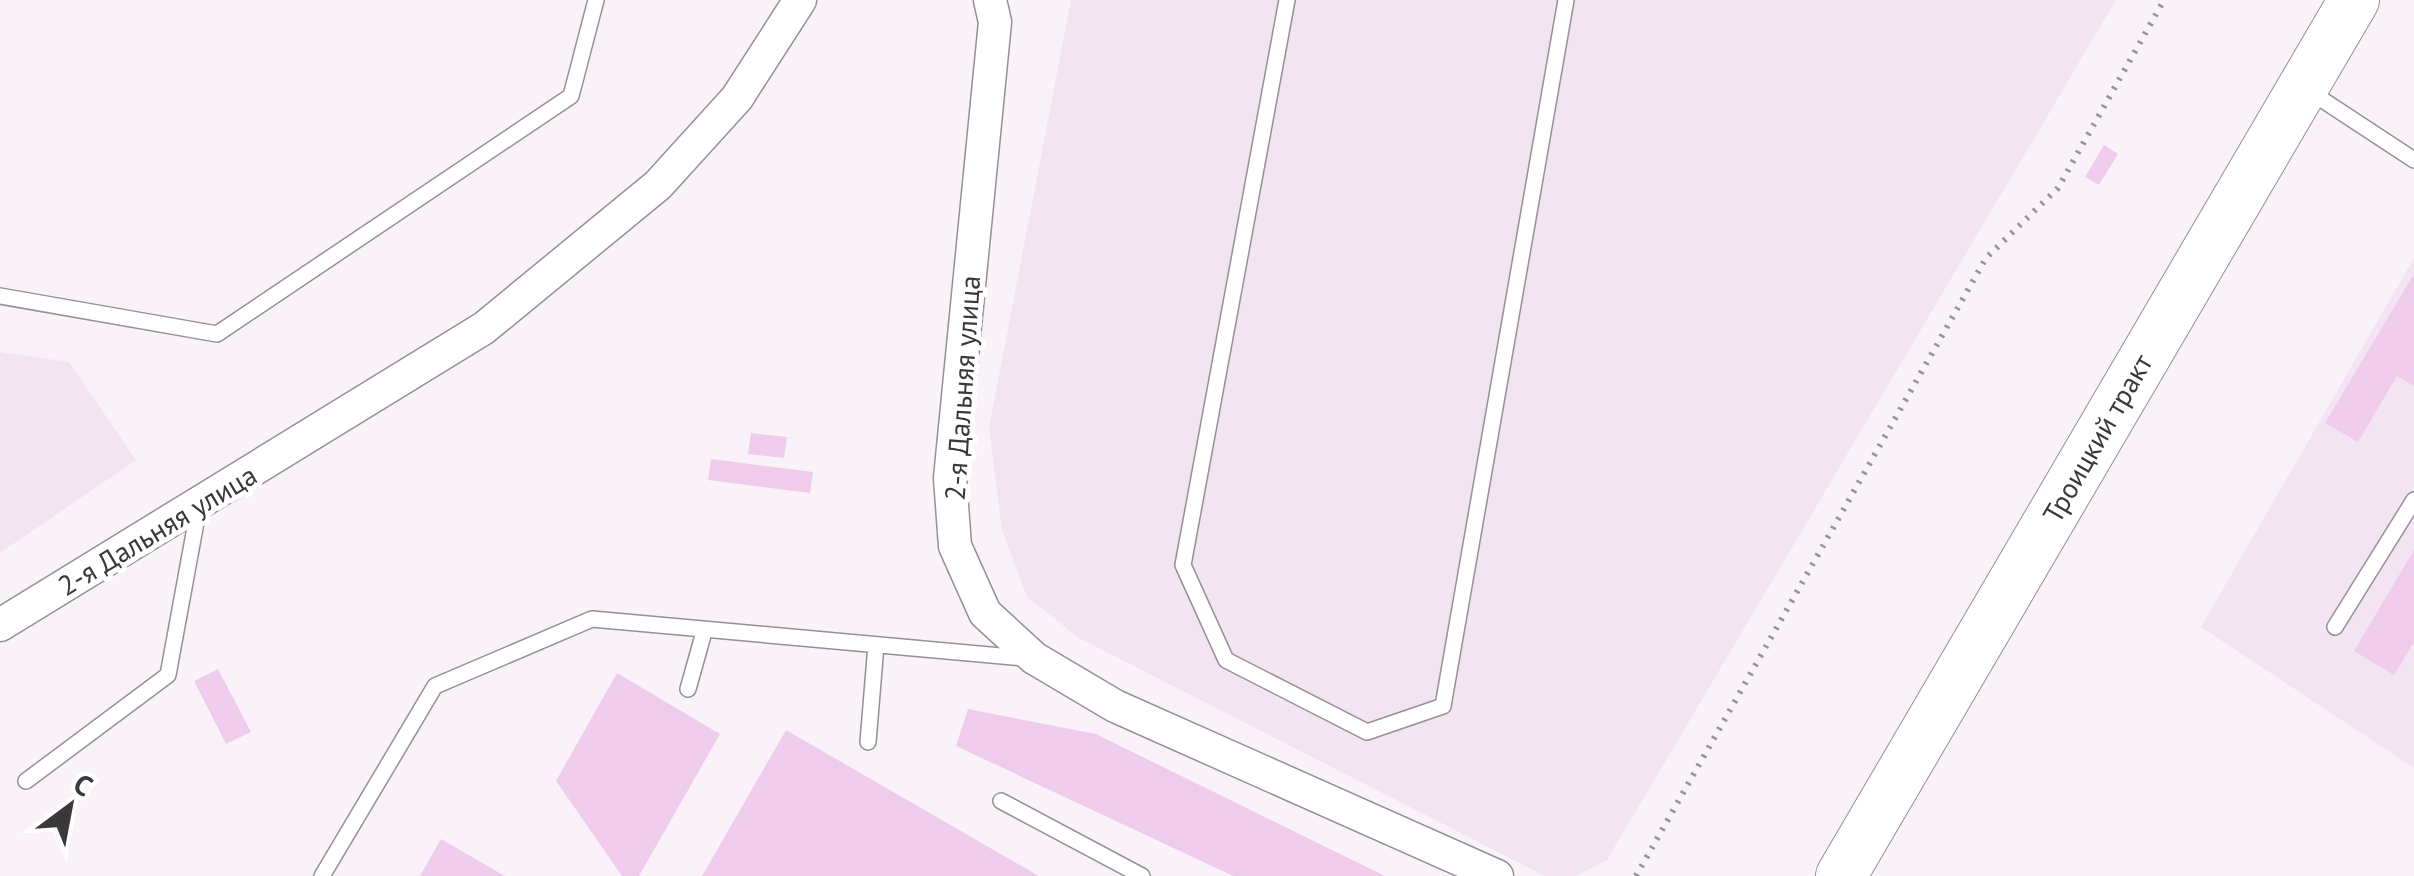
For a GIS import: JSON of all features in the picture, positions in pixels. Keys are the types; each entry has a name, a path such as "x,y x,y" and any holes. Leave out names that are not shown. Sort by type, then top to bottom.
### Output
{"main road":[{"name":"Троицкий тракт","path":"1840,876 2354,0"}],"street":[{"name":"2-я Дальняя улица","path":"0,625 484,328 658,186 737,98 800,0"},
{"name":"2-я Дальняя улица","path":"990,0 995,22 950,478 956,546 985,612 1034,658 1115,706 1497,876"}],"lane":[{"path":"0,296 217,334 571,96 596,0"},
{"path":"1286,0 1183,566 1226,660 1367,732 1443,706 1566,0"},
{"path":"2303,87 2414,160"},
{"path":"2335,627 2414,500"},
{"path":"26,780 168,675 198,506"},
{"path":"322,876 435,686 592,619 704,632 1034,658"},
{"path":"688,689 704,632"},
{"path":"868,742 876,646"},
{"path":"1001,801 1142,876"}],"path":[{"path":"1636,876 1986,258 2058,188 2164,0"}],"shaded area":[{"path":"1071,0 2116,0 1607,860 1576,876 1545,876 1079,638 1027,597 1002,530 989,428"},
{"path":"2414,258 2414,768 2201,627"},
{"path":"0,352 69,362 136,460 0,553"}],"building":[{"path":"2104,145 2118,154 2099,185 2085,177"},
{"path":"2414,274 2414,386 2397,376 2358,442 2325,423"},
{"path":"751,433 787,437 784,458 748,454"},
{"path":"711,459 813,472 810,493 708,480"},
{"path":"2414,550 2414,642 2394,675 2354,651"},
{"path":"218,669 251,732 226,744 194,681"},
{"path":"617,673 720,734 639,876 622,876 556,781"},
{"path":"968,709 1096,734 1385,876 1233,876 956,746"},
{"path":"786,730 1039,876 702,876"},
{"path":"441,839 505,876 420,876"}]}
